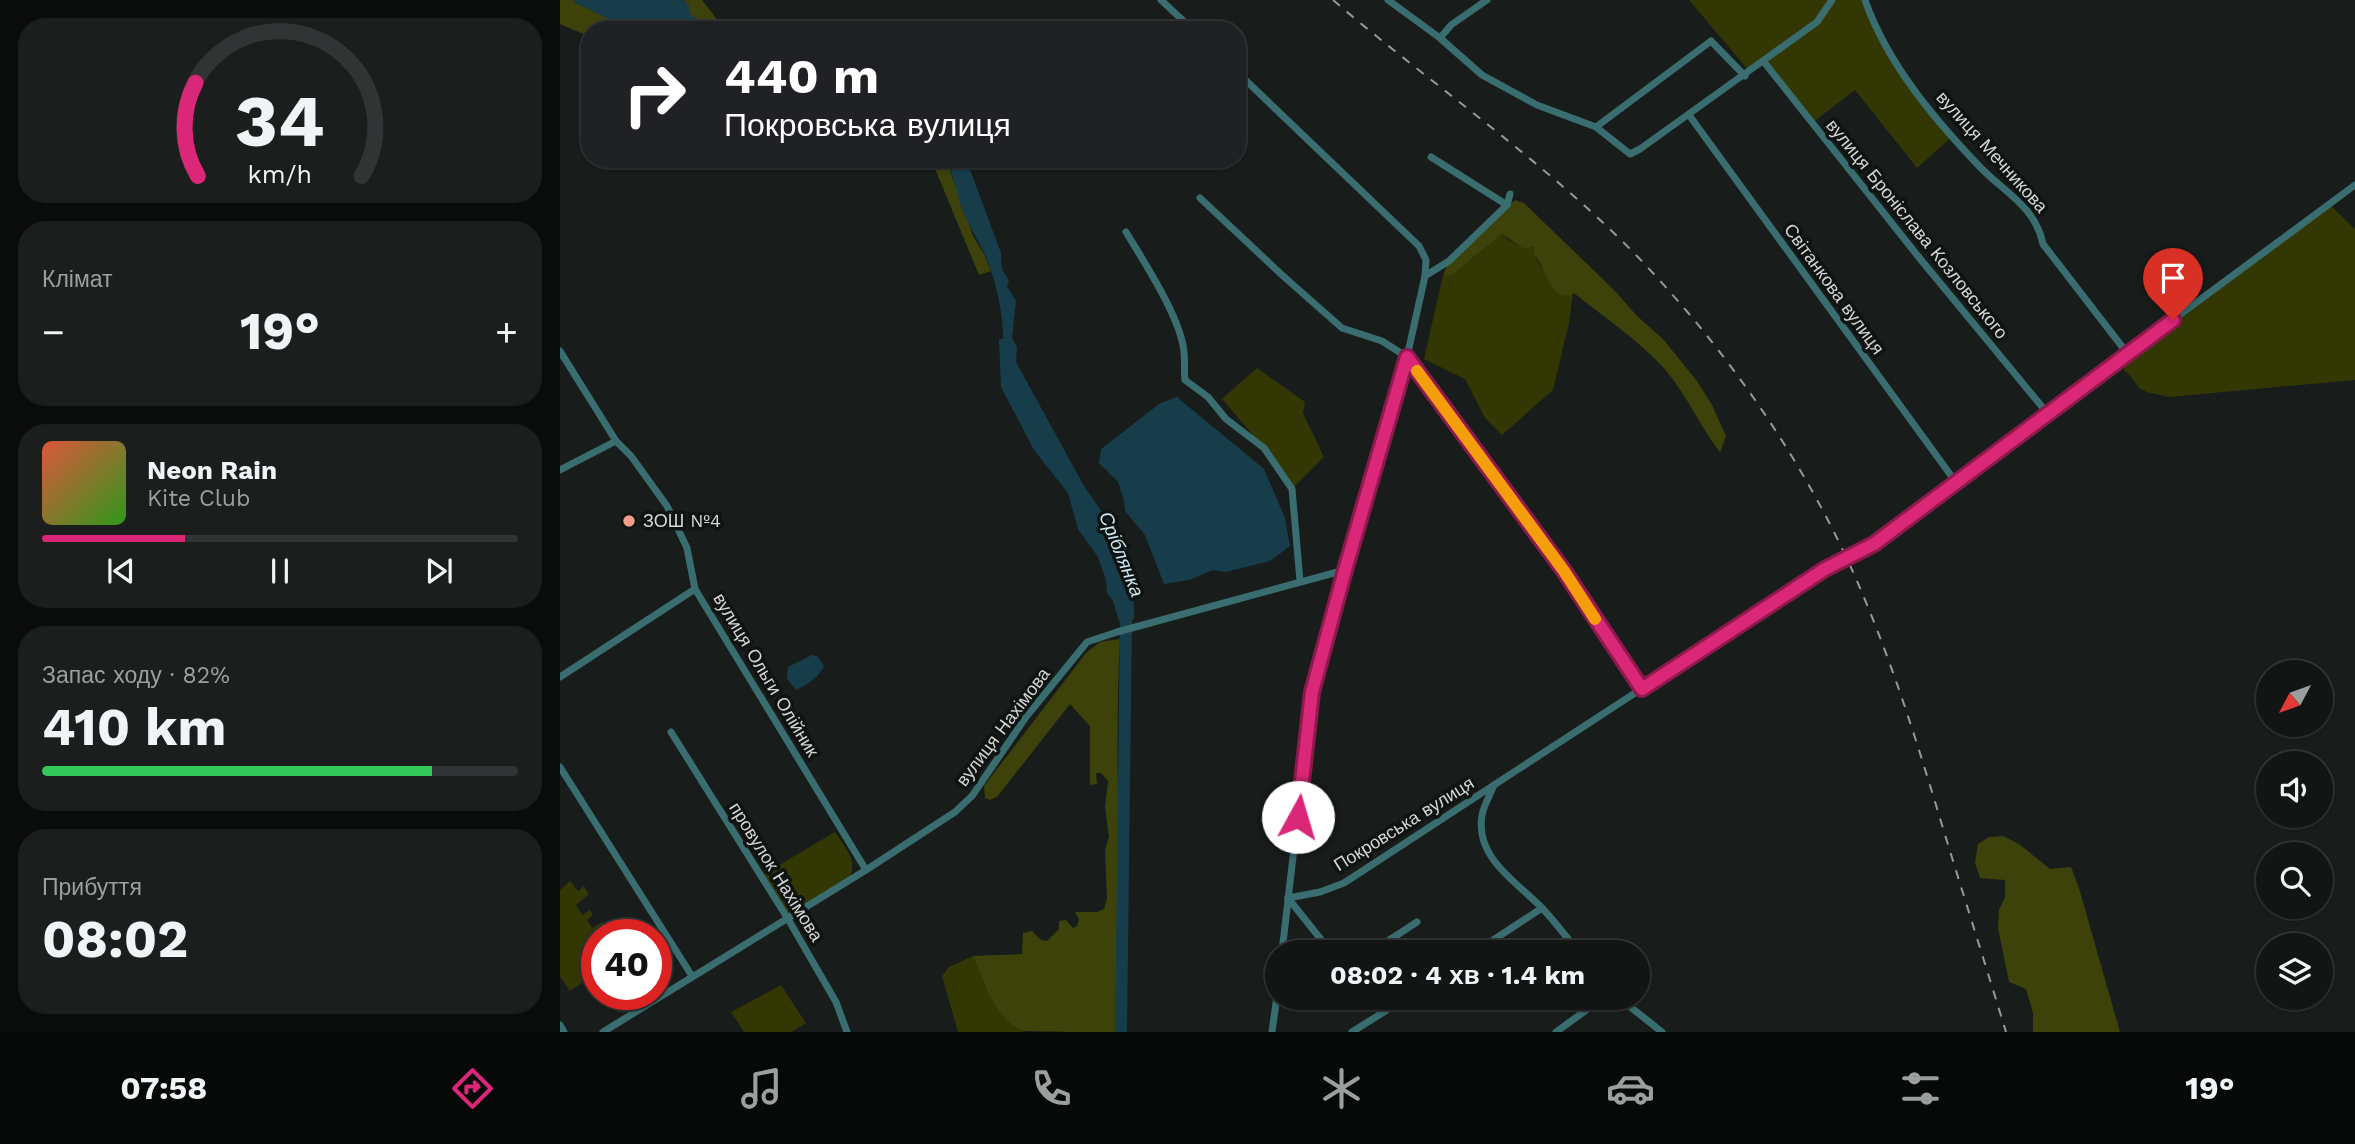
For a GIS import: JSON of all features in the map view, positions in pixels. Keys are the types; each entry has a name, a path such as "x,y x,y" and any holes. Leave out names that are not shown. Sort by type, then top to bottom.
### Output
{"street":[{"path":"1161,0 1183,21"},
{"path":"1388,0 1440,38 1482,75 1537,105 1596,128 1630,154 1745,76 1817,22 1832,0"},
{"path":"1440,38 1451,25 1487,0"},
{"name":"вулиця Мечникова","path":"1865,0 1891,57 1981,168 2021,202 2040,229 2043,244 2127,354"},
{"path":"1596,128 1712,41 1745,76"},
{"name":"вулиця Броніслава Козловського","path":"1764,62 1917,255 2048,414"},
{"path":"1246,81 1419,246 1426,260 1407,357 1312,692 1283,940"},
{"name":"Світанкова вулиця","path":"1689,115 1955,481"},
{"path":"1431,157 1507,205"},
{"name":"Покровська вулиця","path":"1288,898 1320,892 1344,883 1825,569 1874,544 2355,185"},
{"path":"1425,276 1449,261 1507,205 1510,194"},
{"path":"1200,198 1342,328 1382,341 1407,357 1564,571 1642,689"},
{"path":"1126,232 1150,271 1178,331 1184,352 1185,380 1208,397 1226,419 1264,448 1292,489 1300,581"},
{"name":"вулиця Ольги Олійник","path":"560,351 616,441 631,456 667,506 687,548 695,589 866,870"},
{"path":"560,470 616,441"},
{"name":"вулиця Нахімова","path":"603,1032 866,870 965,803 1026,717 1087,642 1345,570"},
{"path":"560,677 695,589"},
{"name":"провулок Нахімова","path":"671,732 788,919 836,1002 847,1032"},
{"path":"560,767 692,976"},
{"path":"1495,785 1482,813 1484,846 1494,863 1542,908 1568,940"},
{"path":"1288,898 1321,940"},
{"path":"1493,940 1542,908"},
{"path":"1389,940 1417,922"},
{"path":"1272,1032 1275,1010"},
{"path":"1352,1032 1386,1010"},
{"path":"1556,1032 1586,1010"},
{"path":"1634,1010 1662,1032"},
{"path":"560,1025 564,1032"}],"green space":[{"path":"560,0 574,0 614,21 581,21 581,33 560,24"},
{"path":"684,0 702,0 718,21 699,21 689,14 689,6"},
{"path":"1689,0 1865,0 1891,57 1953,136 1917,168 1855,90 1812,123 1764,63 1750,72"},
{"path":"935,168 949,168 973,236 991,271 979,275"},
{"path":"1515,200 1524,203 1663,339 1697,381 1712,405 1726,436 1720,452 1676,383 1648,353 1574,293 1569,296 1558,294 1534,254 1534,246 1524,249 1502,234 1452,275 1443,275 1449,261"},
{"path":"2329,204 2355,229 2355,380 2169,397 2139,388 2124,371 2127,353"},
{"path":"1502,234 1524,249 1534,246 1542,267 1573,293 1569,323 1553,390 1502,435 1485,418 1465,379 1424,359 1443,275 1452,275"},
{"path":"1257,368 1305,402 1303,413 1324,457 1292,489 1264,448 1222,399"},
{"path":"1120,639 1117,737 1121,1032 1023,1031 1014,1026 998,1009 973,956 1022,954 1023,933 1032,931 1041,940 1047,941 1059,929 1059,921 1066,920 1073,928 1077,926 1079,919 1075,912 1097,912 1104,909 1107,898 1105,850 1109,837 1105,807 1108,781 1101,773 1096,773 1097,784 1090,785 1090,726 1070,704 997,797 990,800 985,798 984,786 1086,653 1100,642"},
{"path":"835,832 851,859 850,877 788,914 764,874"},
{"path":"2003,836 2019,844 2050,869 2071,867 2120,1032 2033,1032 2033,1013 2026,989 2009,982 1998,928 1999,910 2005,897 2005,880 1980,878 1975,862 1978,844 1989,837"},
{"path":"570,881 578,891 584,886 589,894 576,905 582,915 590,910 593,915 588,919 581,919 581,983 570,991 560,976 560,890"},
{"path":"973,956 985,986 1005,1017 1024,1032 958,1032 942,976 949,967"},
{"path":"781,985 806,1023 791,1032 744,1032 731,1012"}],"water":[{"path":"574,0 684,0 689,6 690,14 700,21 614,21 575,3"},
{"path":"756,19 787,21 753,21"},
{"path":"950,168 969,168 1001,253 1002,269 1009,280 1007,286 1016,301 1012,338 1017,347 1016,362 1084,486 1110,523 1118,556 1126,560 1134,619 1120,624 1113,601 1107,593 1106,580 1098,557 1078,529 1068,493 1034,450 1001,387 999,339 1003,339 1003,330 995,285 989,264 963,212"},
{"path":"1177,397 1264,469 1285,518 1290,546 1270,561 1226,572 1213,570 1189,580 1164,584 1145,535 1125,511 1118,482 1099,463 1101,449 1159,404"},
{"path":"812,655 817,656 824,666 812,680 796,690 787,679 788,667"}],"waterway":[{"name":"Сріблянка","path":"1121,1032 1126,622 1124,606"}],"railway":[{"path":"1333,0 1525,155 1635,254 1697,324 1780,438 1805,478 1848,561 1888,658 2006,1032"}],"slow traffic":[{"path":"1417,371 1564,571 1595,619"}],"place":[{"name":"ЗОШ №4","path":"629,521"}],"route":[{"path":"1298,817 1312,692 1407,357 1564,571 1642,689 1825,569 1874,544 2173,320"}]}
